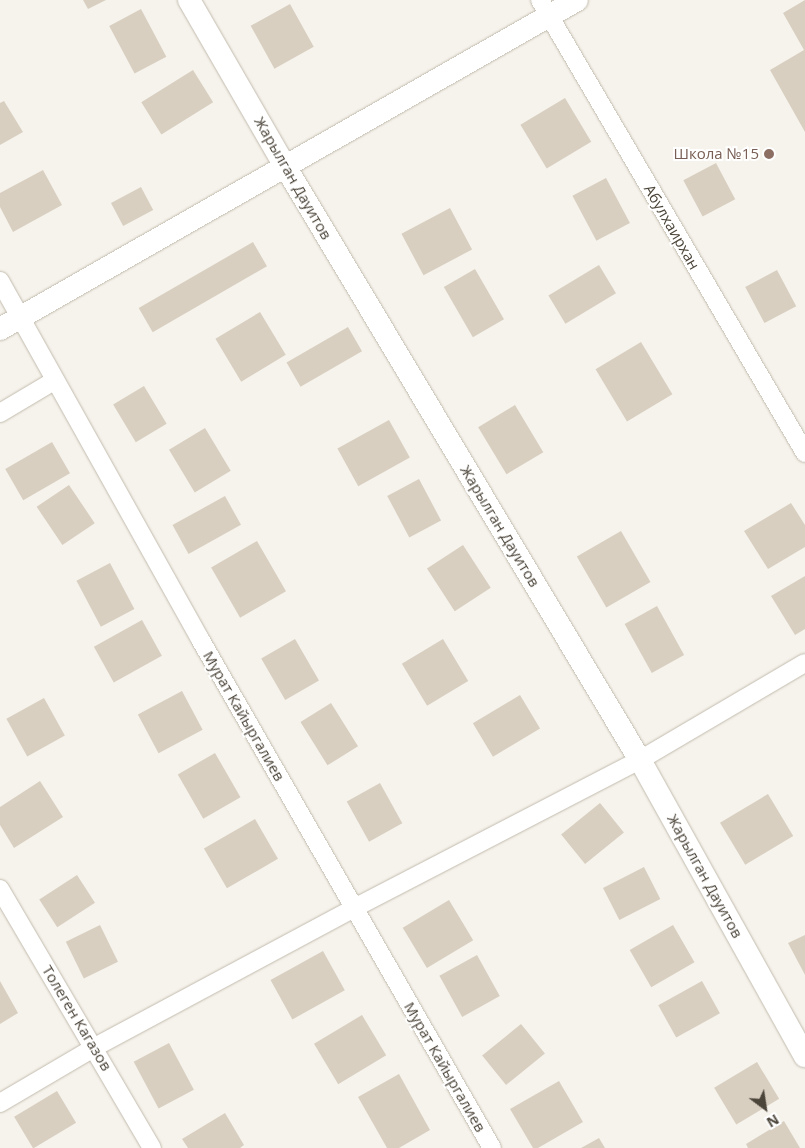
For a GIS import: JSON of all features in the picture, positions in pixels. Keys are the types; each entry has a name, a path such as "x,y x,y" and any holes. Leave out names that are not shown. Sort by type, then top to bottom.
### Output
{"street":[{"name":"Жарылган Дауитов","path":"189,0 285,166 640,760 805,1056"},
{"path":"0,329 285,166 544,8 576,0"},
{"name":"Абулхаирхан","path":"544,8 805,453"},
{"name":"Мурат Кайыргалиев","path":"0,281 54,380 492,1148"},
{"path":"0,412 54,380"},
{"path":"0,1104 95,1048 354,908 640,760 805,663"},
{"name":"Толеген Кагазов","path":"0,889 152,1148"}],"building":[{"path":"83,0 106,0 88,9"},
{"path":"805,0 805,132 770,70 804,50 783,13"},
{"path":"290,4 314,47 274,69 251,26"},
{"path":"141,9 166,57 135,74 109,26"},
{"path":"193,70 213,102 161,135 141,102"},
{"path":"565,98 591,142 547,168 520,125"},
{"path":"4,101 23,132 0,145 0,103"},
{"path":"716,163 735,199 703,217 683,180"},
{"path":"43,170 62,205 13,232 0,207 0,193"},
{"path":"606,178 630,223 596,241 572,196"},
{"path":"141,187 153,210 123,226 111,203"},
{"path":"450,208 472,249 424,275 401,234"},
{"path":"253,242 267,266 153,332 139,308"},
{"path":"599,265 616,293 565,324 548,295"},
{"path":"475,269 504,319 473,337 444,287"},
{"path":"777,270 796,306 764,323 745,287"},
{"path":"260,312 286,355 241,382 215,339"},
{"path":"348,327 362,351 301,387 287,362"},
{"path":"641,342 672,394 627,422 596,369"},
{"path":"144,386 167,424 136,442 113,405"},
{"path":"515,405 543,452 506,474 478,427"},
{"path":"389,420 410,458 358,486 337,449"},
{"path":"205,428 231,471 195,492 169,450"},
{"path":"52,442 70,473 23,500 5,469"},
{"path":"419,479 441,520 409,537 387,496"},
{"path":"69,485 95,523 62,545 37,507"},
{"path":"225,496 241,525 189,554 173,525"},
{"path":"791,503 805,525 805,547 768,569 744,531"},
{"path":"621,531 650,582 606,608 577,556"},
{"path":"257,541 286,591 240,618 211,568"},
{"path":"463,545 491,588 455,611 427,568"},
{"path":"110,563 134,609 101,627 76,581"},
{"path":"805,576 805,629 795,635 771,596"},
{"path":"657,606 684,655 652,673 625,624"},
{"path":"142,620 162,656 114,683 94,647"},
{"path":"295,639 319,681 285,700 261,658"},
{"path":"443,639 468,681 427,706 402,664"},
{"path":"182,691 203,730 159,753 138,714"},
{"path":"520,695 540,728 493,757 473,723"},
{"path":"44,698 65,736 27,756 6,719"},
{"path":"331,703 358,746 327,765 300,722"},
{"path":"215,753 240,797 203,819 178,774"},
{"path":"40,781 63,817 14,848 0,825 0,807"},
{"path":"380,783 402,823 369,842 347,801"},
{"path":"768,794 793,836 745,865 720,823"},
{"path":"600,803 624,833 585,864 561,834"},
{"path":"255,819 278,859 227,888 204,848"},
{"path":"644,867 660,899 619,920 603,888"},
{"path":"77,875 95,903 57,927 39,900"},
{"path":"449,900 473,940 427,968 403,928"},
{"path":"100,925 118,962 84,979 66,942"},
{"path":"673,925 694,962 651,987 630,950"},
{"path":"805,935 805,975 788,943"},
{"path":"323,951 345,990 292,1019 271,980"},
{"path":"477,955 500,996 462,1017 439,976"},
{"path":"0,981 18,1013 0,1024"},
{"path":"702,981 720,1013 676,1038 658,1005"},
{"path":"362,1015 386,1055 338,1084 314,1044"},
{"path":"521,1024 545,1054 506,1085 482,1055"},
{"path":"169,1043 194,1090 159,1109 134,1062"},
{"path":"757,1062 779,1099 736,1125 714,1088"},
{"path":"399,1074 430,1130 399,1148 387,1148 358,1097"},
{"path":"559,1081 583,1122 538,1148 533,1148 510,1109"},
{"path":"57,1091 76,1123 33,1148 14,1117"},
{"path":"225,1113 244,1145 240,1148 188,1148 182,1139"},
{"path":"784,1121 800,1148 748,1148 746,1144"},
{"path":"599,1138 605,1148 581,1148"}],"place":[{"name":"Школа №15","path":"769,154"}]}
